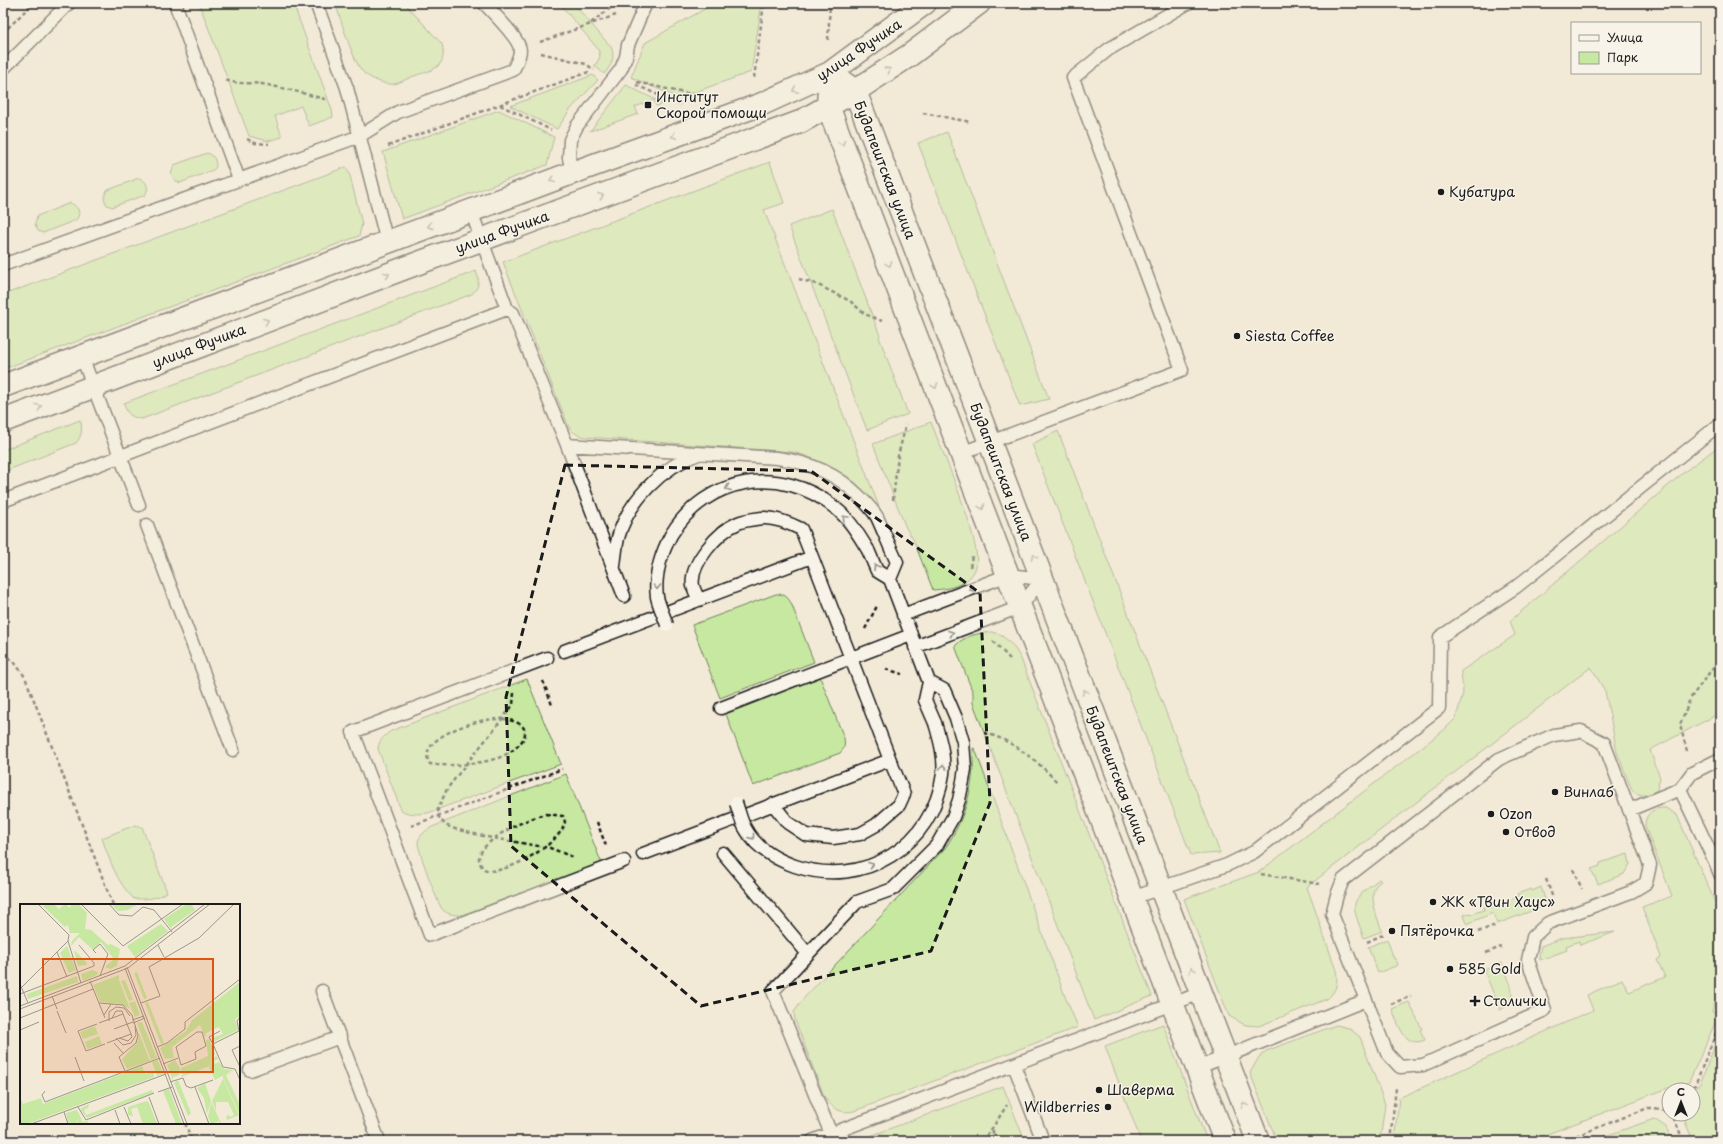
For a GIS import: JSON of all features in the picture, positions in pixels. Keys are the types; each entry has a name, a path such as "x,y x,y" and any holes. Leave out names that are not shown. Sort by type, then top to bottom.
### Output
{"street":[{"name":"улица Фучика","path":"3,386 572,173 762,104 830,73 925,3"},
{"name":"улица Фучика","path":"3,421 480,240 800,122 855,92 910,55 979,3"},
{"name":"Будапештская улица","path":"830,73 855,92 1258,1141"},
{"path":"830,73 828,106 1225,1141"}],"lane":[{"path":"3,69 69,3"},
{"path":"175,3 239,180"},
{"path":"316,3 347,88 387,242"},
{"path":"3,265 360,136 398,112 513,70 519,59 520,48 515,39 484,3"},
{"path":"572,173 569,158 570,140 577,126 621,69 626,57 628,45 646,3"},
{"path":"961,453 1182,370 1073,78 1109,49 1188,3"},
{"path":"471,211 480,240 507,309 513,313 567,445 624,596"},
{"path":"3,501 507,309"},
{"path":"82,357 139,505"},
{"path":"1132,898 1227,865 1254,852 1439,708 1440,637 1516,587 1720,424"},
{"path":"567,445 795,460 812,465 838,478 863,500 876,516 897,562 890,579"},
{"path":"614,567 618,539 625,519 637,502 659,477 674,465 699,453"},
{"path":"667,625 657,598 658,568 662,553 678,524 688,512 700,502 727,488 742,483 774,480 792,484 822,498 847,518 858,532 877,571 890,579 929,682 925,700 935,724 943,756 943,774 932,810 923,828 910,842 894,854 873,865 852,872 829,873 810,871 771,856 757,843 745,828 736,803"},
{"path":"699,600 693,585 695,570 704,553 720,534 738,522 763,518 783,521 800,529 904,794 899,805 876,825 860,834 833,838 806,835 788,823 773,804"},
{"path":"147,525 233,750"},
{"path":"564,651 812,557"},
{"path":"903,616 1008,575 1042,579"},
{"path":"721,708 851,658 913,641 1020,607 1042,579"},
{"path":"547,658 353,732 430,935 624,861"},
{"path":"831,1134 773,991 856,902 893,889 937,845 953,817 959,800 965,768 963,742 956,718 944,690 929,682"},
{"path":"1581,731 1604,743 1630,810 1650,865 1646,883 1632,892 1548,923 1533,937 1528,960 1545,1010 1423,1065 1400,1067 1387,1053 1332,914 1343,880 1499,759 1554,735 1581,731"},
{"path":"1630,810 1680,789 1692,772 1720,759"},
{"path":"643,854 890,760"},
{"path":"1680,789 1719,866"},
{"path":"723,853 808,954"},
{"path":"322,991 379,1141"},
{"path":"812,1141 1201,993"},
{"path":"1197,1068 1366,1000"},
{"path":"250,1070 340,1036"},
{"path":"1014,1065 1043,1141"}],"path":[{"path":"3,33 33,3"},
{"path":"589,25 617,3"},
{"path":"754,80 764,3"},
{"path":"828,44 830,3"},
{"path":"1246,3 1251,7 1262,3"},
{"path":"225,86 222,79 231,82 260,84 292,90 352,107"},
{"path":"632,82 644,83 684,93 709,95"},
{"path":"499,105 570,140"},
{"path":"922,113 971,122"},
{"path":"244,136 249,140 262,144 275,144"},
{"path":"799,279 816,284 850,302 873,319 883,321"},
{"path":"893,506 898,456 906,424"},
{"path":"3,652 15,662 25,677 113,904"},
{"path":"1692,772 1680,726 1690,699 1720,658"},
{"path":"513,670 513,705 466,764 441,800 438,809 438,816 445,824 455,829 550,848 573,857 591,874"},
{"path":"503,718 516,720 523,725 525,733 521,742 511,751 499,758 466,764 430,764 426,755 438,739 452,731 474,723 503,718"},
{"path":"982,732 1000,738 1015,746 1060,785"},
{"path":"392,833 562,768"},
{"path":"546,814 563,816 565,822 562,831 543,847 516,865 508,868 485,870 480,866 479,859 482,851 496,838 513,826 533,817 546,814"},
{"path":"1227,865 1255,873 1340,887"},
{"path":"1573,869 1584,895"},
{"path":"1546,880 1554,900"},
{"path":"1478,932 1492,926 1494,930"},
{"path":"1362,944 1386,934"},
{"path":"1486,953 1501,947"},
{"path":"1386,1006 1411,996"},
{"path":"1696,1082 1720,1023"},
{"path":"1390,1141 1398,1065"},
{"path":"982,1141 994,1127 1021,1082"},
{"path":"1563,1141 1648,1108 1661,1109"},
{"path":"1676,1122 1683,1141"},
{"path":"185,1124 192,1141"},
{"path":"993,1141 994,1127"}],"highlighted area":[{"path":"565,465 811,471 980,593 990,803 931,951 701,1006 511,846 506,697"}],"green space":[{"path":"199,3 293,3 332,110 333,117 309,126 301,106 275,116 282,137 268,141 249,136"},
{"path":"335,3 404,3 442,44 443,58 441,63 432,70 399,83 382,83 371,78 365,74 356,61"},
{"path":"559,3 573,3 611,47 613,58 609,68 604,74 594,65 597,63 600,56 598,49"},
{"path":"715,3 762,3 751,72 678,98 631,77 645,43"},
{"path":"593,75 598,80 570,110 557,129 510,106"},
{"path":"626,85 664,104 656,106 654,100 635,107 638,114 590,131"},
{"path":"499,110 554,137 547,165 402,219 383,152"},
{"path":"947,132 1049,399 1020,406 918,143"},
{"path":"207,153 213,156 215,160 216,167 213,170 180,183 175,180 171,174 174,165"},
{"path":"770,162 784,203 764,210 880,509 862,489 841,473 819,461 793,452 586,437 575,433 568,425 503,262"},
{"path":"346,167 349,172 362,224 359,236 3,369 3,295"},
{"path":"139,178 147,185 147,192 145,195 112,207 107,205 104,199 106,191"},
{"path":"70,203 77,208 79,212 76,220 43,233 38,231 35,224 37,216"},
{"path":"832,209 908,414 867,430 789,226"},
{"path":"476,271 478,284 472,294 142,419 135,418 126,410 124,403"},
{"path":"80,420 80,438 76,443 3,472 3,450"},
{"path":"931,422 960,496 973,538 976,555 976,567 969,578 959,585 946,589 933,590 913,539 906,528 873,444"},
{"path":"1058,431 1220,853 1191,855 1032,444"},
{"path":"1720,445 1720,713 1650,750 1660,778 1657,790 1648,795 1642,795 1635,793 1631,788 1617,752 1605,691 1591,667 1307,887 1336,970 1336,986 1333,993 1327,999 1259,1026 1245,1025 1229,1016 1184,899 1259,872 1444,730 1456,718 1463,693 1461,671 1515,635 1510,621 1683,473"},
{"path":"776,594 785,596 791,603 814,662 720,698 692,625"},
{"path":"992,632 1002,636 1010,642 1021,659 1152,996 1094,1020 973,703 973,693 955,646 963,639 968,637"},
{"path":"820,677 844,738 844,748 840,753 753,786 726,714"},
{"path":"527,679 561,764 428,813 418,814 404,812 401,810 378,749 379,743 384,737 391,731"},
{"path":"973,748 975,749 1066,999 1078,1027 854,1111 840,1111 833,1107 824,1096 795,1020 794,1012 804,998 946,847 959,824 968,800 971,787"},
{"path":"566,774 602,864 462,915 444,911 436,897 421,854 418,842 422,835 432,827"},
{"path":"1666,808 1677,815 1720,914 1720,1004 1714,1002 1712,1012 1719,1014 1689,1082 1661,1082 1661,1091 1529,1141 1394,1141 1399,1098 1593,1010 1587,995 1622,979 1629,992 1665,977 1657,960 1661,957 1642,907 1672,896 1645,826 1647,816 1655,810"},
{"path":"135,825 142,827 167,892 147,899 134,899 128,893 114,870 102,838"},
{"path":"1628,854 1630,864 1624,874 1598,884 1591,869 1600,866 1600,863"},
{"path":"1379,879 1381,881 1378,883 1373,892 1373,906 1382,931 1364,938 1356,917 1355,904 1362,893"},
{"path":"1541,887 1547,905 1497,924 1493,913 1467,924 1464,915 1484,910 1483,908 1490,905 1491,907 1518,897 1517,894 1531,889 1532,891"},
{"path":"1615,932 1580,945 1579,941 1566,946 1567,950 1540,960 1539,955 1541,946 1562,938"},
{"path":"1387,939 1394,959 1396,959 1398,965 1378,973 1368,947"},
{"path":"1502,963 1512,989 1512,995 1507,1006 1500,1010 1484,970"},
{"path":"1409,1002 1422,1029 1420,1030 1425,1040 1418,1042 1407,1038 1397,1021 1392,1009"},
{"path":"1163,1024 1207,1141 1141,1141 1105,1046"},
{"path":"1336,1025 1349,1028 1360,1037 1385,1104 1380,1141 1277,1141 1250,1073 1259,1057 1266,1051"},
{"path":"1720,1032 1720,1141 1693,1141 1685,1122 1701,1122 1701,1082"},
{"path":"1003,1086 1025,1141 857,1141"},
{"path":"1654,1119 1666,1127 1672,1141 1655,1141 1651,1139 1644,1141 1591,1141"}],"place":[{"name":"Институт Скорой помощи","path":"648,105"},
{"name":"Кубатура","path":"1441,192"},
{"name":"Siesta Coffee","path":"1237,336"},
{"name":"Винлаб","path":"1555,792"},
{"name":"Ozon","path":"1491,814"},
{"name":"Отвод","path":"1506,832"},
{"name":"ЖК «Твин Хаус»","path":"1433,902"},
{"name":"Пятёрочка","path":"1392,931"},
{"name":"585 Gold","path":"1450,969"},
{"name":"Столички","path":"1475,1001"},
{"name":"Шаверма","path":"1099,1090"},
{"name":"Wildberries","path":"1108,1107"}]}
